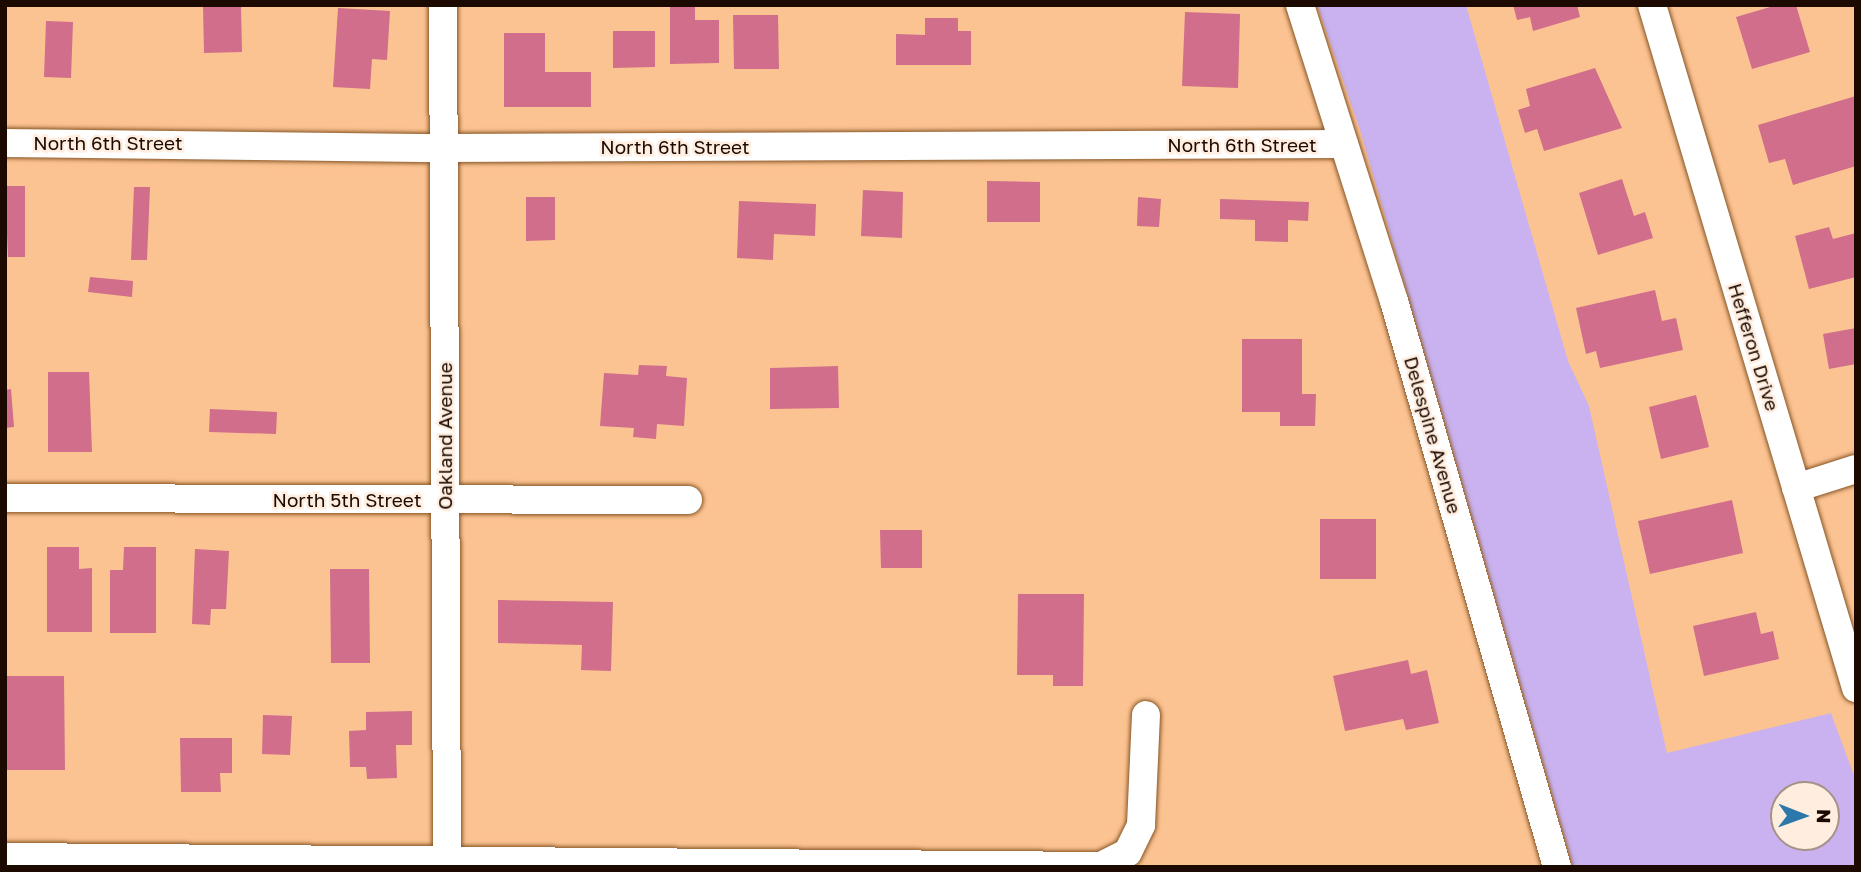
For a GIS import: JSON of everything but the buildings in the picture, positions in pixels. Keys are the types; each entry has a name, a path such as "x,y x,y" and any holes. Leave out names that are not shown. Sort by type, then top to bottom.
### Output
{"street":[{"name":"Oakland Avenue","path":"443,5 447,864"},
{"name":"Delespine Avenue","path":"1300,5 1344,144 1557,867"},
{"name":"Hefferon Drive","path":"1651,5 1856,688"},
{"name":"North 6th Street","path":"5,143 443,148 1344,144"},
{"path":"1796,488 1856,470"},
{"name":"North 5th Street","path":"5,498 688,500"},
{"path":"5,857 447,864 1101,866 1128,852 1141,825 1146,715"}],"shaded area":[{"path":"1317,5 1466,5 1568,361 1589,406 1667,753 1831,713 1856,781 1856,867 1573,867 1360,130"}]}
